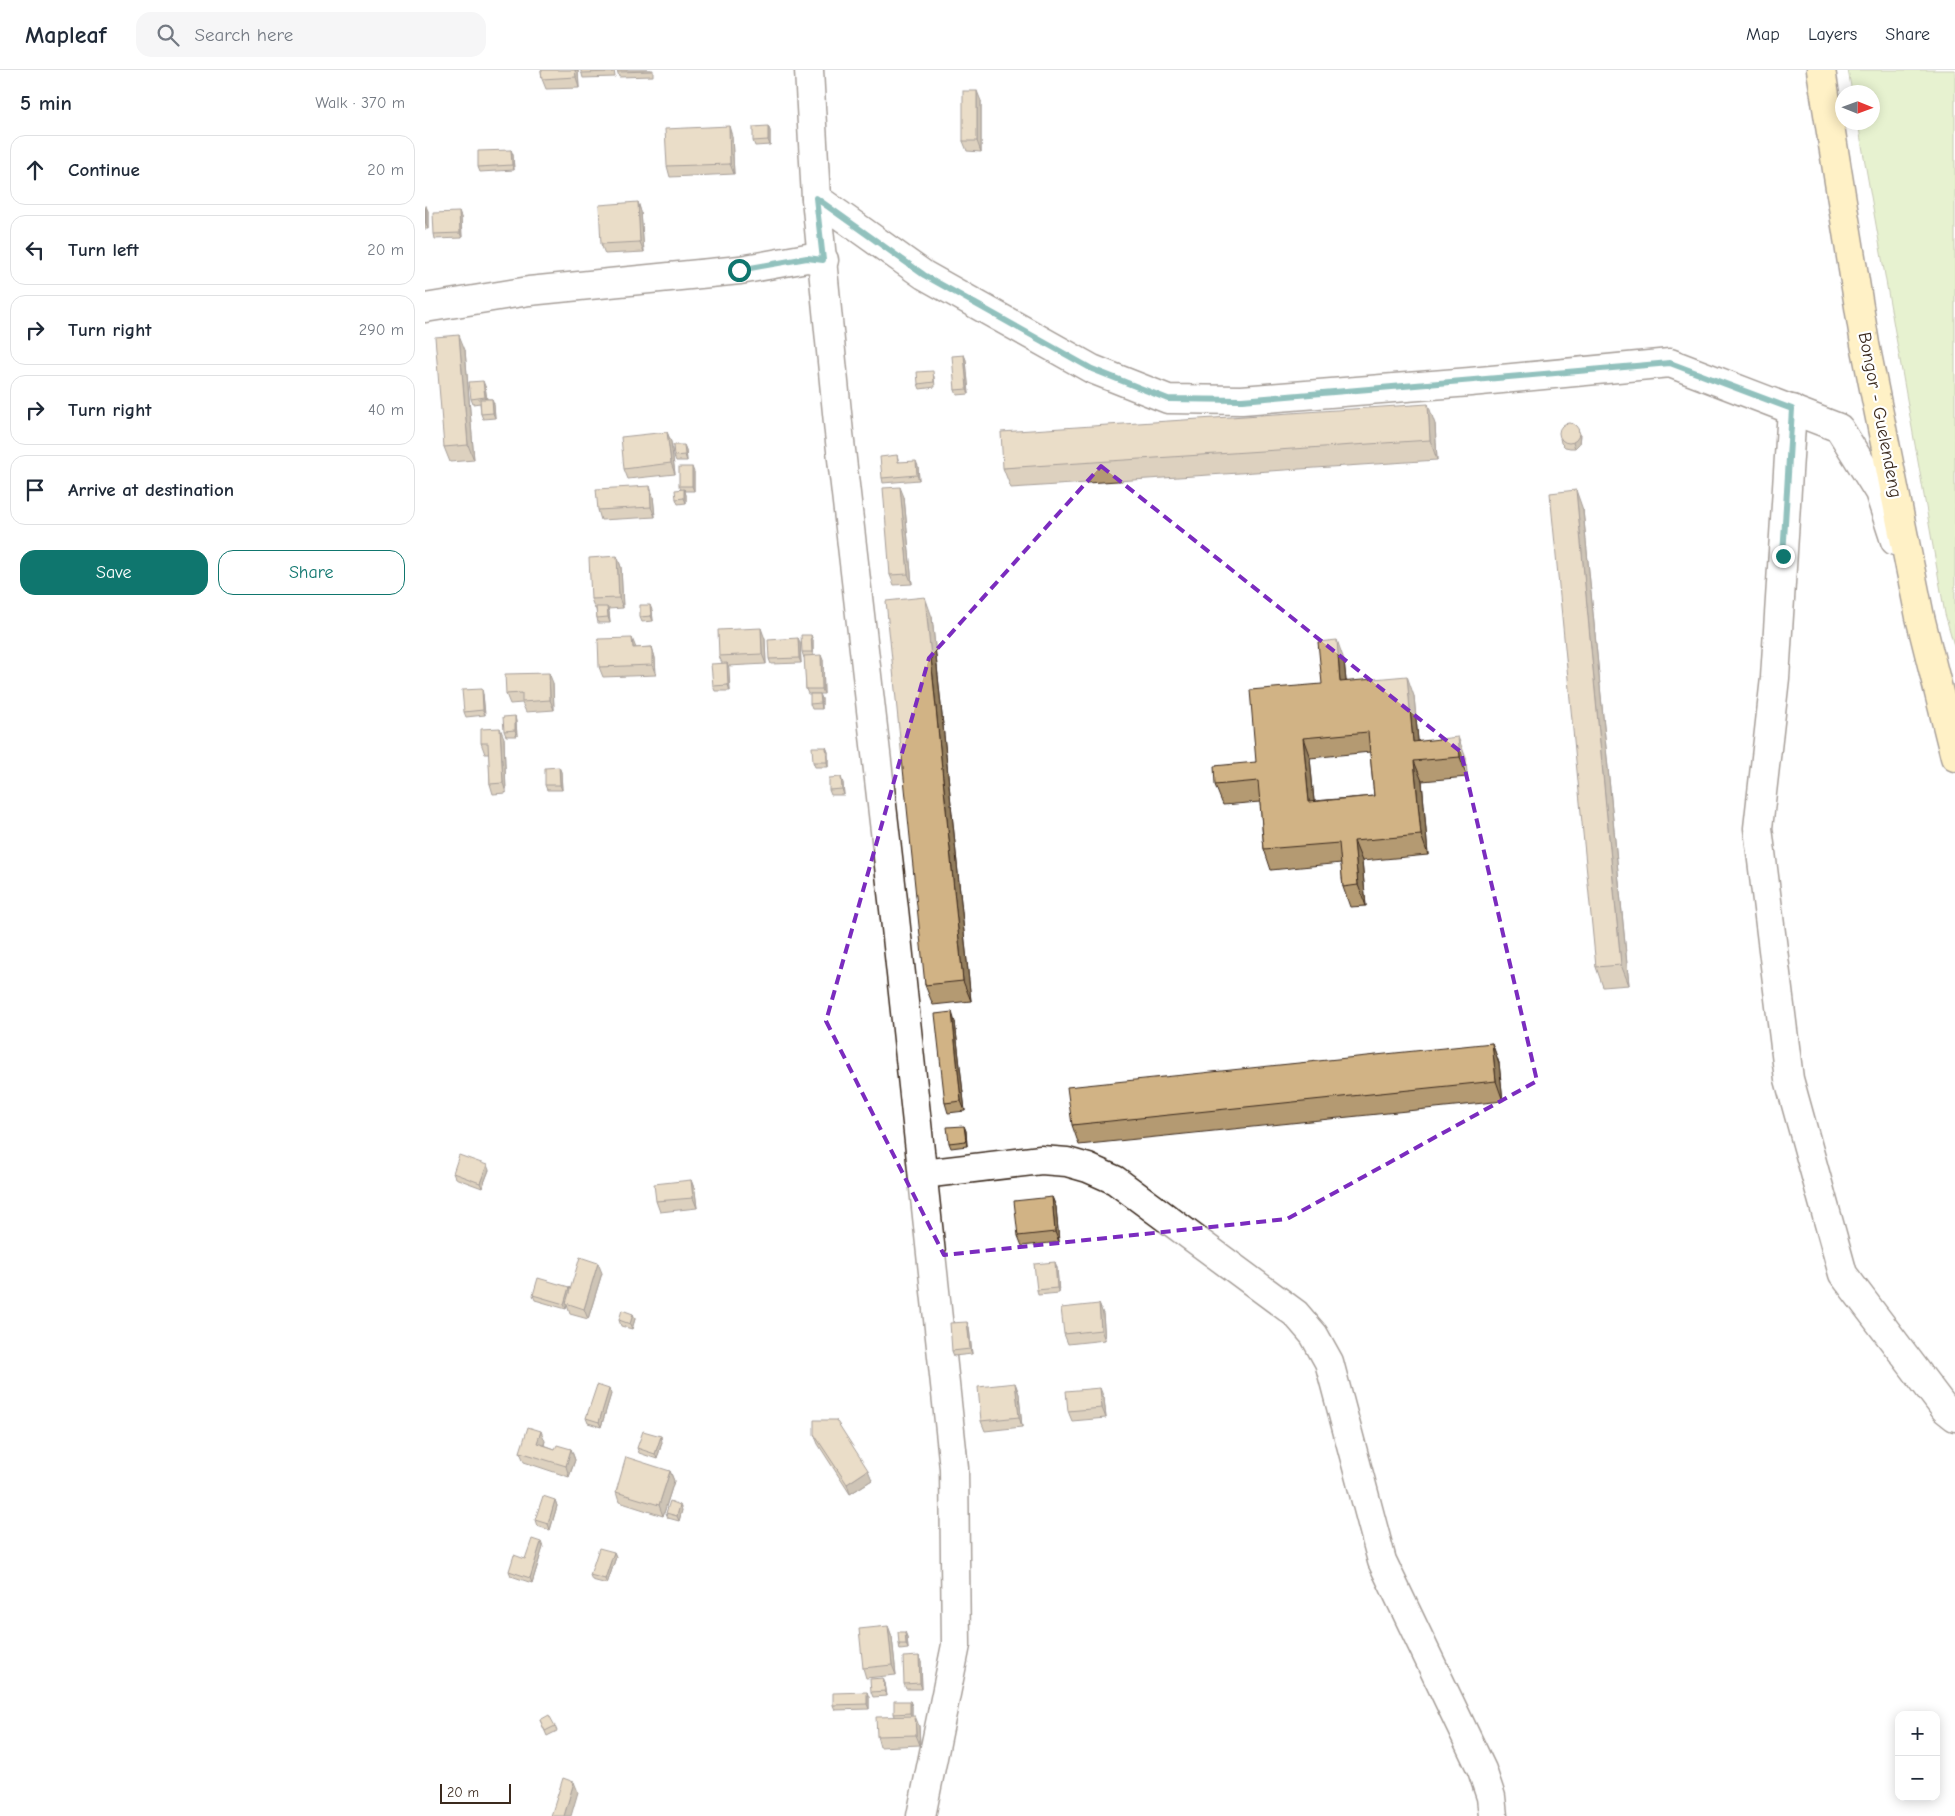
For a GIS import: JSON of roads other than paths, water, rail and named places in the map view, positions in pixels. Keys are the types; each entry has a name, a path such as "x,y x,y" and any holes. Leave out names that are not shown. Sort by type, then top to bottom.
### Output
{"highway":[{"name":"Bongor - Guelendeng","path":"1821,70 1865,344 1920,617 1955,757"}],"street":[{"path":"809,70 816,198 839,433 923,1174 954,1468 956,1645 921,1816"},
{"path":"816,198 924,275 1092,369 1168,399 1242,400 1670,363 1792,409 1839,428 1879,492 1920,617"},
{"path":"425,308 529,291 739,270 807,258 823,260"},
{"path":"1792,409 1775,678 1758,828 1789,1079 1843,1274 1945,1409 1955,1417"},
{"path":"923,1174 1041,1160 1067,1162 1088,1168 1115,1180 1296,1314 1314,1335 1329,1362 1382,1561 1482,1770 1489,1790 1493,1816"}]}
